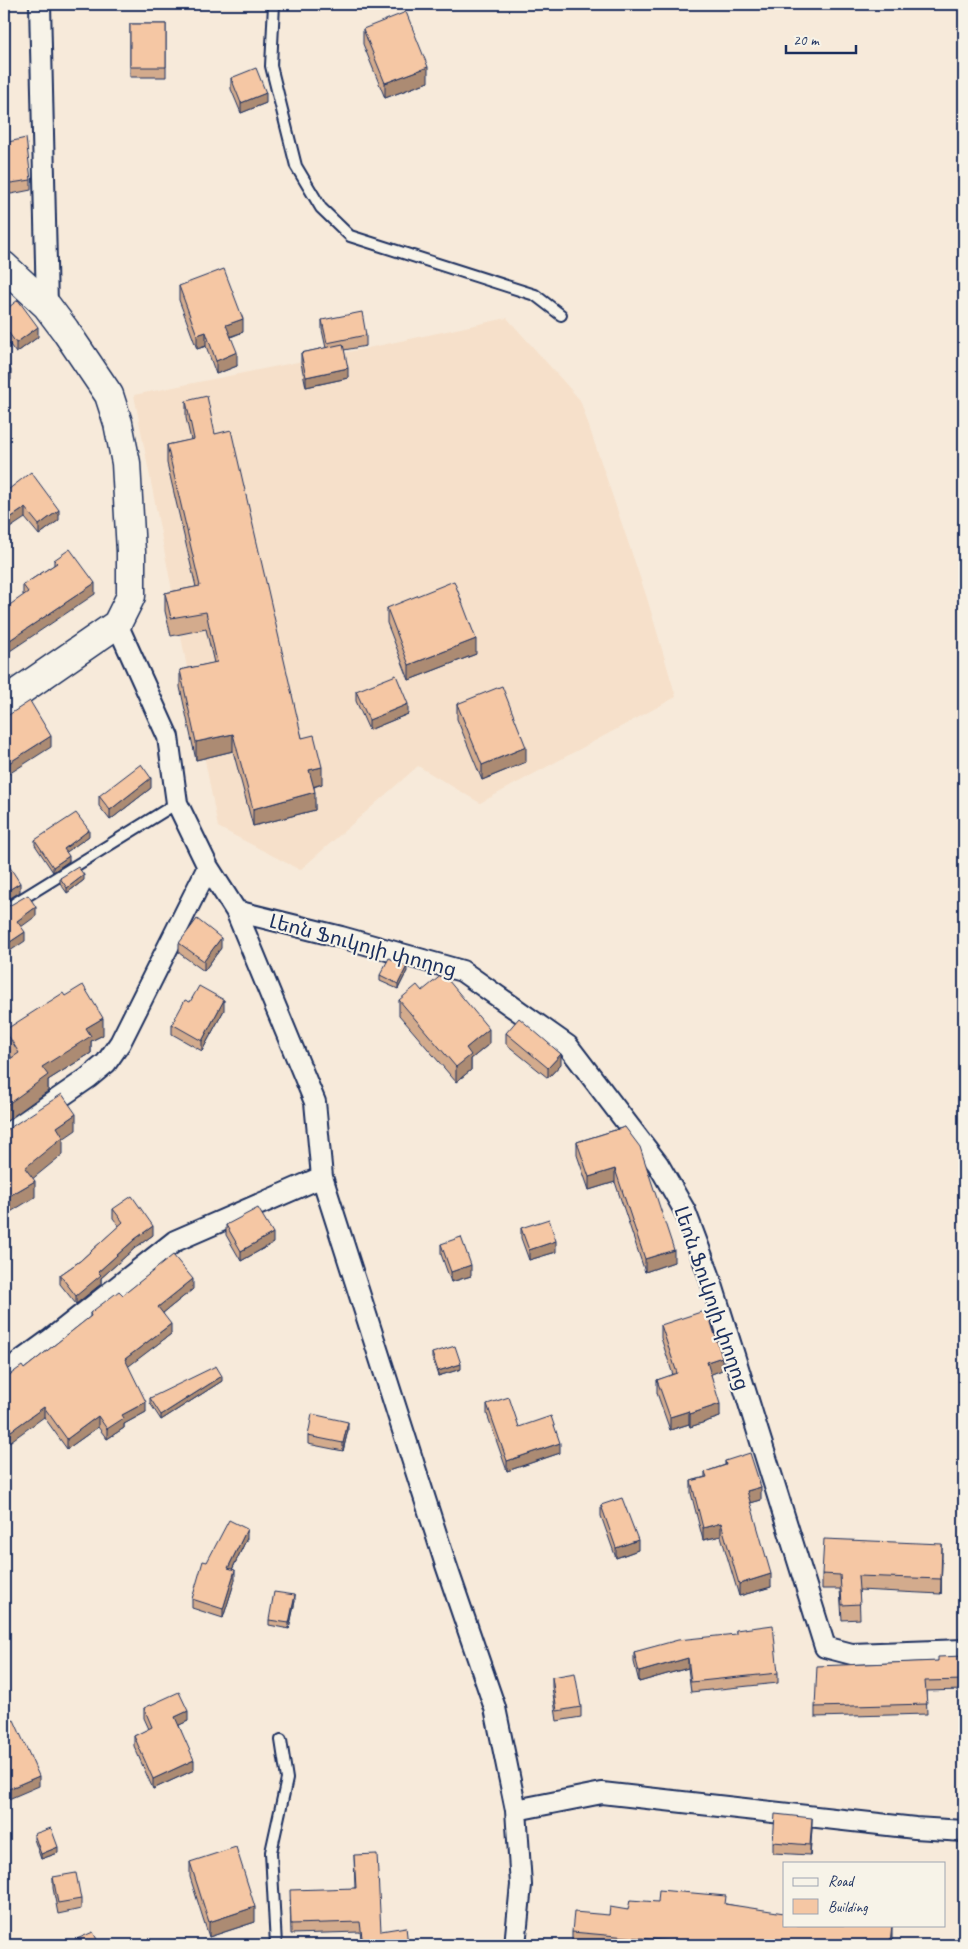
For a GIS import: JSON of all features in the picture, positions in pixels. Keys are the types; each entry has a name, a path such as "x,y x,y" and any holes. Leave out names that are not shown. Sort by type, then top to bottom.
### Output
{"main road":[{"path":"4,266 47,306 109,395 118,423 126,463 131,552 131,596 117,624 4,702"}],"street":[{"path":"40,4 47,306"},
{"path":"117,624 168,737 177,803 208,867 236,911 315,1102 322,1177 446,1565 495,1708 516,1810 521,1885 515,1945"},
{"path":"4,1136 88,1078 106,1063 120,1043 208,867"},
{"name":"Լեոն Ֆուկոյի փողոց","path":"236,911 341,937 462,971 568,1046 658,1164 685,1211 709,1275 825,1647 852,1654 964,1650"},
{"path":"4,1373 51,1339 175,1241 322,1177"},
{"path":"516,1810 602,1793 905,1828 964,1831"}],"lane":[{"path":"274,4 271,66 296,166 321,208 350,236 536,295 561,315"},
{"path":"4,910 177,803"},
{"path":"276,1945 271,1852 287,1779 281,1740"}],"shaded area":[{"path":"507,318 580,400 647,598 676,697 480,803 418,766 300,870 218,827 134,395"}],"building":[{"path":"406,12 428,67 385,83 363,29"},
{"path":"130,24 166,24 166,67 130,67"},
{"path":"256,68 266,93 241,103 231,78"},
{"path":"26,138 31,180 11,183 4,178 4,143"},
{"path":"224,269 243,319 226,325 237,352 216,361 206,332 197,335 179,286"},
{"path":"18,300 38,327 16,343 4,326 4,311"},
{"path":"362,312 366,335 327,343 322,320"},
{"path":"343,344 348,368 306,377 301,353"},
{"path":"4,358 11,370 4,375"},
{"path":"207,396 215,434 231,430 302,738 314,735 322,767 309,770 315,792 253,809 233,734 196,742 180,670 217,662 206,612 171,618 165,593 200,586 167,445 194,439 186,401"},
{"path":"31,472 59,510 39,525 25,508 4,522 4,493"},
{"path":"70,549 95,583 4,644 4,609 28,592 23,585 57,563 54,560"},
{"path":"454,581 476,639 409,665 387,608"},
{"path":"396,675 408,704 369,720 356,691"},
{"path":"502,686 526,747 482,765 457,704"},
{"path":"30,701 51,736 4,766 4,718"},
{"path":"141,764 151,778 110,810 99,796"},
{"path":"76,813 89,830 64,849 69,856 53,867 35,840"},
{"path":"4,858 20,883 4,893"},
{"path":"78,867 84,875 67,888 60,878"},
{"path":"28,895 36,907 17,921 25,932 4,946 4,908"},
{"path":"197,919 221,938 204,961 179,943"},
{"path":"389,958 407,966 398,984 380,975"},
{"path":"443,974 489,1029 466,1048 471,1055 456,1067 399,1000 417,985 422,991"},
{"path":"83,985 103,1018 86,1028 91,1036 42,1067 48,1075 4,1107 4,1063 19,1053 5,1030 63,993 65,996"},
{"path":"199,986 224,1000 202,1041 172,1024 185,1000 190,1002"},
{"path":"519,1018 561,1054 548,1068 506,1033"},
{"path":"62,1094 76,1114 57,1127 63,1137 25,1168 35,1181 4,1199 4,1131"},
{"path":"625,1127 640,1147 674,1250 645,1259 615,1169 589,1177 577,1142"},
{"path":"132,1196 153,1226 135,1239 98,1272 101,1275 76,1296 60,1275 80,1261 123,1222 113,1209"},
{"path":"258,1208 273,1233 241,1251 226,1225"},
{"path":"549,1219 556,1241 529,1250 521,1228"},
{"path":"461,1237 471,1265 451,1272 441,1244"},
{"path":"173,1255 193,1279 158,1307 171,1324 125,1359 146,1402 122,1415 124,1418 107,1429 98,1416 67,1439 44,1407 4,1436 4,1379 22,1366 24,1369 91,1316 90,1313 119,1291 123,1295"},
{"path":"707,1310 722,1357 707,1362 720,1404 690,1414 689,1411 670,1417 657,1380 677,1373 661,1325"},
{"path":"455,1346 461,1364 438,1371 432,1353"},
{"path":"216,1366 222,1376 161,1415 150,1398"},
{"path":"509,1397 519,1427 551,1416 560,1443 507,1461 487,1404"},
{"path":"312,1414 348,1422 343,1443 308,1436"},
{"path":"750,1453 761,1487 747,1491 771,1574 739,1584 721,1523 703,1528 691,1481 707,1477 705,1472 726,1465 725,1461"},
{"path":"622,1498 638,1540 616,1548 601,1505"},
{"path":"229,1520 247,1529 228,1568 235,1570 223,1609 192,1599 203,1561 207,1562"},
{"path":"824,1539 942,1544 941,1579 858,1576 860,1604 842,1605 840,1575 822,1574"},
{"path":"274,1592 295,1595 289,1623 269,1620"},
{"path":"773,1625 778,1673 691,1682 688,1658 639,1672 634,1652 678,1640 736,1634 736,1630"},
{"path":"964,1656 964,1680 925,1681 927,1704 815,1707 817,1666 938,1661 938,1657"},
{"path":"575,1673 581,1707 557,1711 552,1677"},
{"path":"179,1692 188,1711 175,1717 194,1760 153,1779 134,1736 152,1727 144,1708"},
{"path":"14,1720 39,1776 4,1791 4,1724"},
{"path":"775,1814 812,1818 810,1845 773,1842"},
{"path":"51,1828 58,1847 41,1854 34,1834"},
{"path":"236,1847 255,1907 209,1922 190,1862"},
{"path":"377,1854 381,1931 406,1927 408,1945 363,1945 360,1922 291,1924 290,1890 356,1888 354,1855"},
{"path":"76,1873 81,1899 58,1903 53,1877"},
{"path":"659,1890 726,1896 725,1904 783,1913 783,1926 892,1926 890,1943 964,1945 718,1945 572,1932 574,1912 609,1915 610,1907 628,1910 630,1900 658,1902"},
{"path":"93,1932 100,1945 63,1945"}]}
